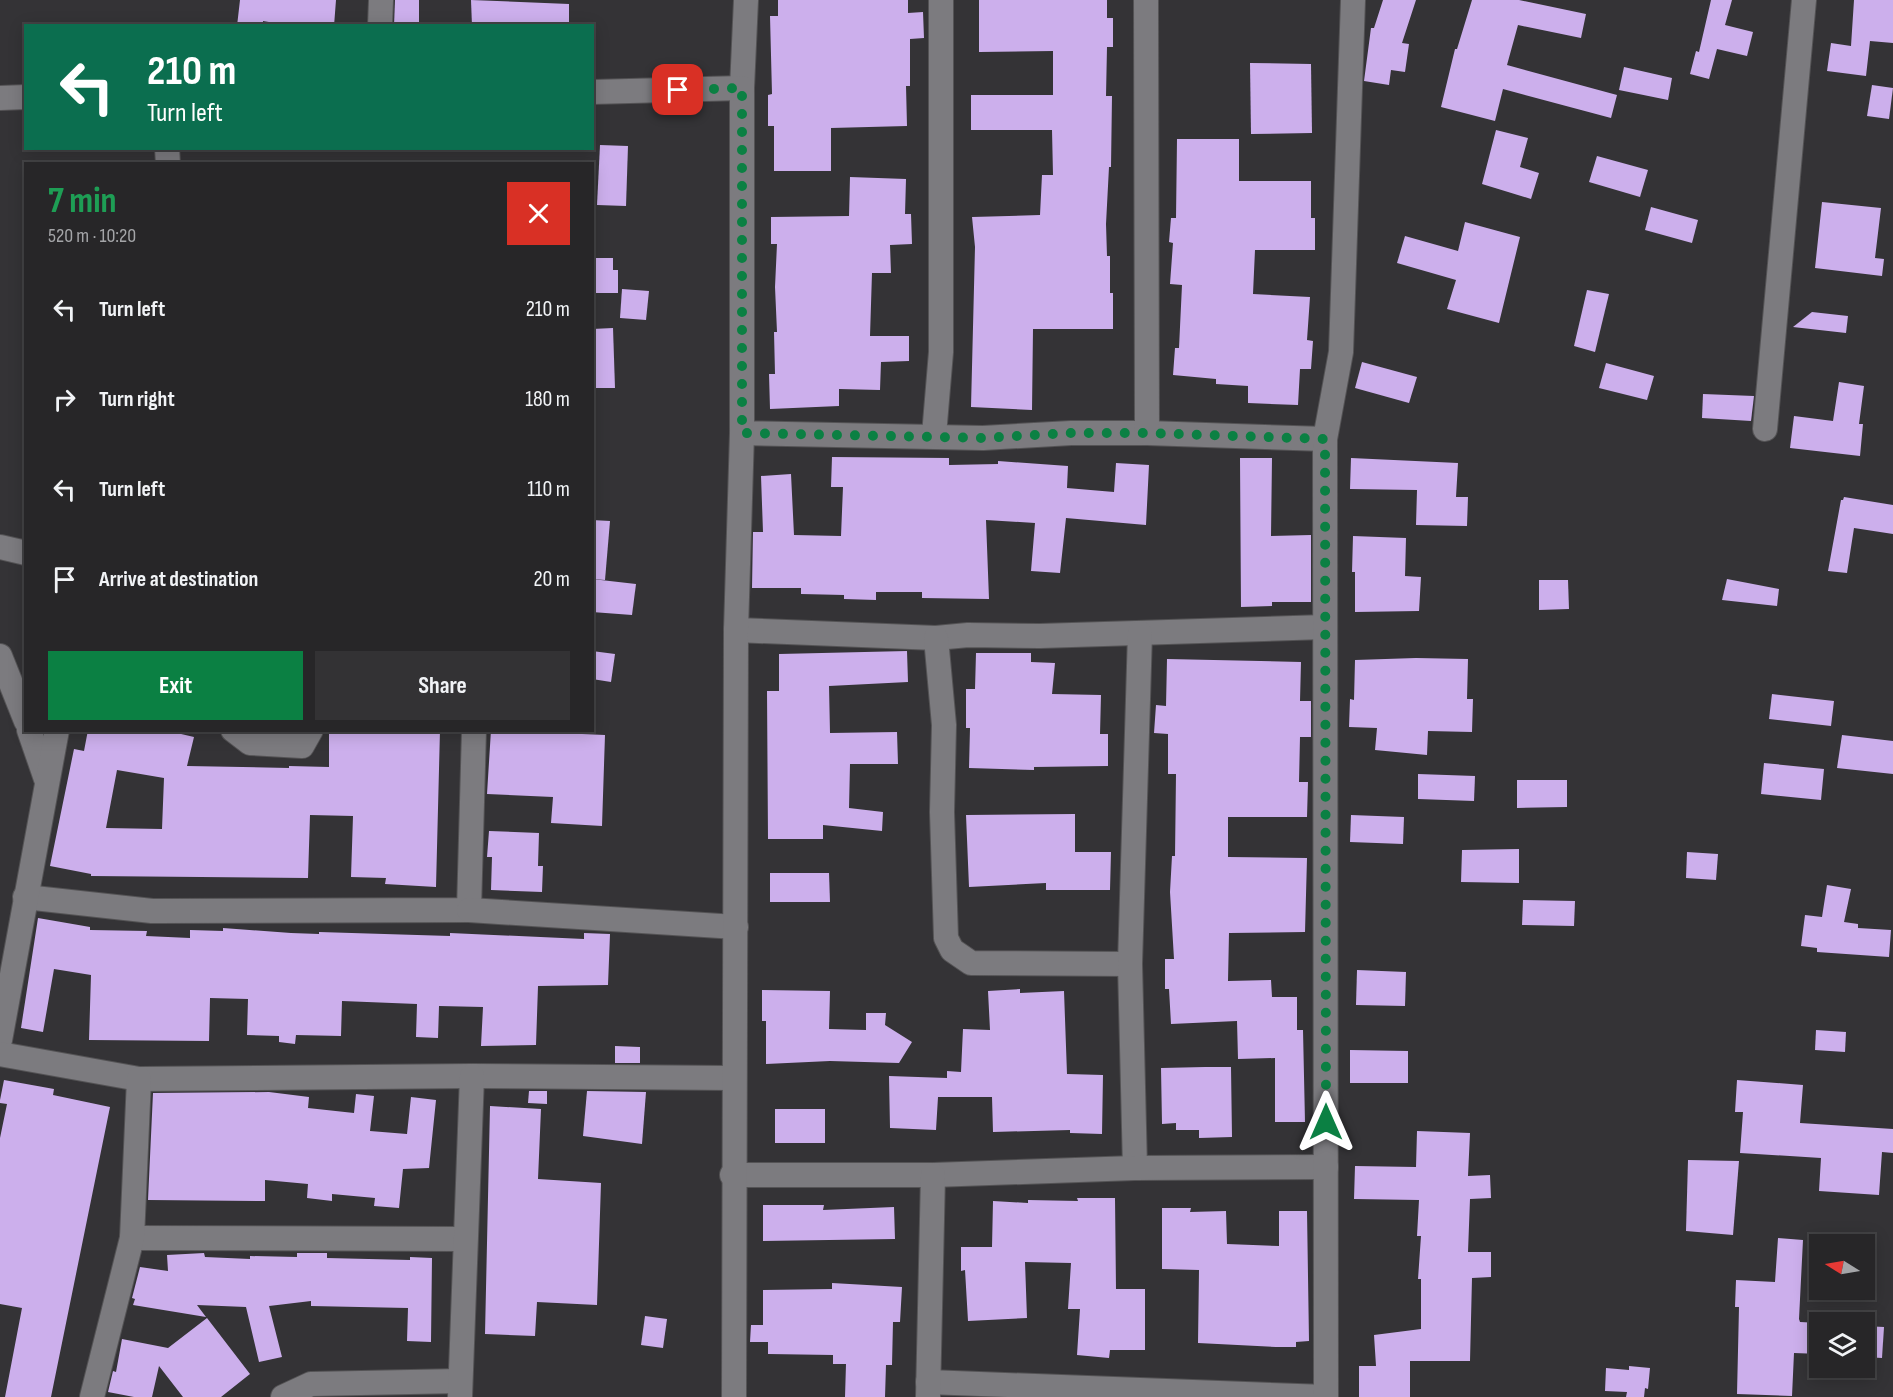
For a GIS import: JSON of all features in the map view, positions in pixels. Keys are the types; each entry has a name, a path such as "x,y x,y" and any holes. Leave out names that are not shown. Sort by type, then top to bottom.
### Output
{"street":[{"path":"380,24 381,0"},
{"path":"734,1397 732,1175 736,927 736,630 742,433 742,88 746,0"},
{"path":"934,435 941,352 941,0"},
{"path":"1146,0 1147,433"},
{"path":"933,1175 928,1390 1326,1397 1325,439 1341,352 1353,0"},
{"path":"1765,429 1804,0"},
{"path":"594,92 742,88"},
{"path":"0,98 24,97"},
{"path":"742,433 934,435 983,438 1071,433 1147,433 1325,439"},
{"path":"0,547 24,553"},
{"path":"736,630 936,638 968,634 1140,633 1325,627"},
{"path":"1135,1168 1130,964 1140,633"},
{"path":"936,638 944,725 942,812 946,938 952,950 971,963 1130,964"},
{"path":"0,656 24,716"},
{"path":"30,732 46,781"},
{"path":"0,1040 57,732"},
{"path":"236,732 250,743 302,746 310,732"},
{"path":"469,910 474,732"},
{"path":"25,897 152,911 469,910 736,927"},
{"path":"0,1054 139,1079 472,1076 733,1078"},
{"path":"283,1397 311,1384 460,1389 472,1076"},
{"path":"92,1397 132,1238 139,1079"},
{"path":"732,1175 933,1175 1135,1168 1326,1167"},
{"path":"132,1238 465,1239"}],"building":[{"path":"240,0 336,0 334,24 280,24 263,21 263,24 237,24"},
{"path":"395,0 419,0 419,24 394,24"},
{"path":"471,0 569,4 569,24 472,24"},
{"path":"778,0 908,0 908,13 923,12 924,38 910,39 910,86 906,86 907,126 831,128 831,171 774,171 774,126 768,126 768,95 772,94 770,16 778,16"},
{"path":"979,0 1107,0 1107,18 1113,18 1113,47 1107,47 1106,96 1112,96 1111,167 1109,167 1106,224 1107,256 1110,256 1110,293 1113,293 1113,329 1033,329 1032,410 971,407 975,247 972,217 1040,215 1042,175 1053,175 1052,130 971,130 971,95 1053,95 1053,51 979,52"},
{"path":"1383,0 1416,0 1402,43 1409,44 1405,72 1391,70 1389,85 1364,81 1371,28 1374,28"},
{"path":"1472,0 1519,0 1586,14 1581,38 1518,25 1507,65 1617,95 1611,118 1503,89 1495,121 1441,107 1455,49 1457,49"},
{"path":"1711,0 1732,0 1725,25 1753,32 1747,56 1717,49 1709,79 1690,74 1696,51 1699,52"},
{"path":"1854,0 1893,0 1893,43 1870,41 1866,76 1827,71 1831,43 1851,46"},
{"path":"1250,63 1311,64 1312,133 1251,134"},
{"path":"1624,67 1672,78 1668,100 1619,90"},
{"path":"1872,85 1893,88 1889,119 1867,116"},
{"path":"1496,130 1528,138 1520,167 1539,173 1531,199 1482,184"},
{"path":"1177,139 1239,139 1239,181 1311,181 1311,218 1315,218 1315,250 1255,250 1253,294 1310,297 1307,340 1313,341 1311,369 1300,369 1298,405 1248,403 1248,386 1216,384 1216,379 1173,375 1175,348 1179,348 1182,285 1170,284 1173,243 1169,242 1171,218 1176,218"},
{"path":"600,145 628,146 626,206 597,205"},
{"path":"1597,156 1648,170 1640,197 1589,182"},
{"path":"850,177 906,179 905,214 911,214 912,244 890,245 891,273 872,273 870,336 909,336 909,361 881,362 880,390 839,389 839,406 770,409 769,374 775,374 774,332 777,332 775,287 777,244 771,244 771,217 849,216"},
{"path":"1822,202 1881,208 1875,258 1884,259 1882,276 1815,268"},
{"path":"1651,207 1698,220 1692,243 1645,230"},
{"path":"1465,222 1520,237 1499,323 1447,309 1456,280 1397,263 1405,236 1458,251"},
{"path":"594,258 613,258 613,270 618,270 618,293 594,293"},
{"path":"622,289 649,291 646,320 620,318"},
{"path":"1587,290 1609,294 1595,352 1574,346"},
{"path":"1812,312 1848,316 1846,333 1793,327"},
{"path":"613,328 615,388 594,388 594,329"},
{"path":"1362,362 1417,377 1409,403 1355,388"},
{"path":"1606,363 1654,376 1647,400 1599,388"},
{"path":"1839,382 1864,386 1859,424 1863,424 1860,456 1790,448 1794,416 1833,421"},
{"path":"1703,394 1754,396 1751,421 1702,418"},
{"path":"832,457 949,458 949,465 998,464 998,461 1068,466 1067,488 1114,492 1116,463 1149,465 1146,525 1066,518 1060,573 1031,571 1035,523 986,520 989,599 922,598 922,592 876,592 876,600 844,599 844,595 801,594 801,588 752,588 753,532 763,532 761,476 791,474 794,535 841,536 843,487 831,487"},
{"path":"1240,458 1272,458 1271,536 1311,535 1311,602 1272,602 1272,606 1241,607"},
{"path":"1351,458 1458,463 1456,497 1468,497 1467,526 1416,525 1417,490 1350,489"},
{"path":"1844,497 1893,505 1893,534 1854,528 1847,573 1828,571 1841,500"},
{"path":"594,520 610,521 605,580 594,579"},
{"path":"1353,536 1406,538 1405,576 1421,577 1419,611 1355,612 1355,572 1352,572"},
{"path":"594,579 636,584 632,615 594,612"},
{"path":"1727,579 1779,589 1777,606 1722,600"},
{"path":"1539,580 1568,580 1569,609 1539,610"},
{"path":"594,651 615,654 611,682 594,679"},
{"path":"907,651 908,682 829,686 830,733 897,732 898,764 850,764 849,808 883,812 882,831 823,825 823,839 768,839 767,691 779,691 779,654"},
{"path":"976,653 1031,653 1031,662 1055,663 1052,694 1101,695 1100,734 1108,734 1108,766 1034,767 1034,770 969,768 970,728 966,728 966,689 975,689"},
{"path":"1167,659 1301,662 1300,701 1311,701 1311,737 1300,737 1299,782 1308,782 1307,817 1228,817 1228,857 1307,858 1305,932 1229,933 1228,981 1271,980 1272,997 1297,997 1297,1030 1303,1030 1305,1122 1275,1122 1275,1058 1238,1059 1237,1021 1171,1024 1169,989 1165,989 1165,959 1174,959 1170,892 1172,856 1175,856 1176,774 1168,774 1168,734 1154,733 1156,705 1166,706"},
{"path":"1468,659 1467,699 1473,699 1472,732 1428,731 1427,755 1375,750 1377,728 1349,727 1350,699 1354,700 1355,660"},
{"path":"1772,694 1834,701 1831,726 1769,719"},
{"path":"88,732 173,732 194,737 187,766 329,767 329,732 440,732 436,887 385,884 386,878 351,877 353,816 310,815 308,878 91,876 91,874 50,866 74,749 84,751","holes":["117,770 164,778 162,829 106,828"]},
{"path":"491,732 605,735 602,826 551,823 553,797 487,794"},
{"path":"1842,735 1893,741 1893,774 1837,768"},
{"path":"1764,763 1824,769 1821,800 1761,794"},
{"path":"1418,774 1475,776 1474,801 1418,799"},
{"path":"1517,780 1567,780 1567,807 1517,808"},
{"path":"1075,814 1075,852 1111,852 1110,890 1046,890 1046,883 969,887 966,815"},
{"path":"1351,815 1404,817 1403,844 1350,842"},
{"path":"489,831 539,833 538,866 543,866 542,892 491,890 492,857 487,857"},
{"path":"1519,849 1519,883 1461,882 1462,850"},
{"path":"1687,852 1718,854 1716,880 1686,878"},
{"path":"770,873 829,873 830,902 770,902"},
{"path":"1827,885 1851,889 1844,922 1858,924 1858,928 1891,930 1889,957 1817,952 1817,948 1801,946 1805,915 1822,917"},
{"path":"1523,900 1575,901 1574,926 1522,925"},
{"path":"38,918 90,927 90,930 147,931 146,936 190,938 190,930 223,931 223,928 319,934 319,932 450,936 450,933 584,939 584,933 610,934 608,985 538,986 536,1045 481,1046 483,1007 439,1006 438,1038 416,1037 417,1004 342,1001 341,1036 296,1035 295,1044 279,1042 279,1036 247,1035 248,999 210,998 209,1041 89,1040 91,975 54,969 43,1032 21,1028"},
{"path":"1357,970 1406,972 1405,1006 1356,1005"},
{"path":"1020,989 1020,993 1064,991 1067,1074 1103,1075 1102,1134 1070,1133 1070,1130 993,1132 992,1097 938,1097 936,1130 890,1128 889,1076 947,1078 947,1071 961,1072 963,1029 990,1030 988,991"},
{"path":"762,990 830,991 829,1029 866,1030 866,1013 886,1013 885,1025 912,1042 899,1063 830,1061 766,1064 766,1021 762,1021"},
{"path":"1816,1030 1846,1032 1845,1052 1815,1050"},
{"path":"615,1046 640,1047 640,1063 615,1063"},
{"path":"1350,1050 1408,1051 1408,1083 1350,1083"},
{"path":"1231,1067 1232,1137 1199,1138 1199,1130 1176,1130 1176,1123 1162,1124 1161,1068"},
{"path":"4,1080 54,1089 53,1095 110,1107 51,1397 5,1397 22,1308 0,1304 0,1138 7,1104 0,1103 0,1100"},
{"path":"1737,1080 1803,1085 1800,1123 1893,1129 1893,1153 1882,1152 1879,1195 1819,1191 1821,1158 1740,1153 1743,1112 1735,1112"},
{"path":"529,1091 547,1091 547,1104 528,1103"},
{"path":"587,1091 646,1092 642,1144 583,1136"},
{"path":"269,1092 309,1097 308,1108 354,1113 356,1094 374,1096 370,1131 407,1134 411,1097 436,1100 429,1168 403,1169 399,1208 374,1206 375,1198 332,1194 332,1201 307,1198 308,1184 265,1180 265,1201 148,1200 153,1093"},
{"path":"490,1106 541,1109 538,1179 601,1183 597,1305 537,1302 535,1336 485,1334"},
{"path":"775,1109 825,1109 825,1143 775,1143"},
{"path":"1417,1131 1470,1133 1468,1176 1490,1175 1491,1198 1470,1199 1468,1252 1491,1252 1491,1277 1472,1278 1470,1361 1410,1361 1410,1397 1359,1397 1359,1366 1376,1366 1374,1335 1421,1329 1421,1279 1418,1279 1421,1236 1417,1236 1419,1200 1354,1199 1355,1166 1416,1167"},
{"path":"1688,1160 1739,1161 1733,1235 1686,1231"},
{"path":"1077,1198 1115,1198 1116,1289 1145,1289 1145,1350 1110,1350 1109,1358 1077,1355 1080,1309 1068,1309 1071,1263 1025,1262 1027,1318 968,1321 965,1270 961,1271 961,1247 992,1247 993,1201 1028,1203 1028,1200 1078,1201"},
{"path":"763,1205 824,1205 823,1210 894,1207 895,1239 763,1241"},
{"path":"1162,1208 1191,1208 1190,1212 1226,1211 1227,1244 1279,1246 1279,1211 1307,1211 1309,1341 1296,1342 1296,1347 1198,1343 1199,1270 1162,1269"},
{"path":"1778,1238 1803,1240 1799,1319 1800,1322 1809,1322 1809,1354 1794,1353 1792,1396 1737,1394 1739,1307 1735,1307 1736,1280 1775,1282"},
{"path":"204,1253 205,1257 250,1259 250,1256 297,1257 297,1253 327,1253 327,1258 410,1260 410,1257 432,1258 431,1342 407,1341 408,1308 311,1306 311,1301 269,1306 282,1357 259,1362 246,1307 197,1305 206,1317 133,1305 135,1299 132,1298 140,1267 168,1271 167,1255"},
{"path":"832,1283 902,1287 900,1322 893,1322 892,1365 886,1365 885,1397 845,1397 846,1364 833,1364 833,1355 768,1354 768,1342 750,1342 751,1325 763,1325 763,1290 832,1289"},
{"path":"645,1316 667,1319 663,1348 641,1345"},
{"path":"207,1318 250,1374 221,1397 183,1397 159,1366 152,1397 134,1397 108,1392 113,1371 116,1372 122,1339 168,1348"},
{"path":"1875,1327 1884,1327 1882,1358 1875,1358"},
{"path":"1629,1366 1650,1368 1648,1389 1645,1388 1644,1397 1626,1397 1627,1392 1605,1391 1606,1368 1629,1370"}],"route":[{"path":"678,90 742,88 742,433 934,435 983,438 1071,433 1147,433 1325,439 1326,1122"}]}
